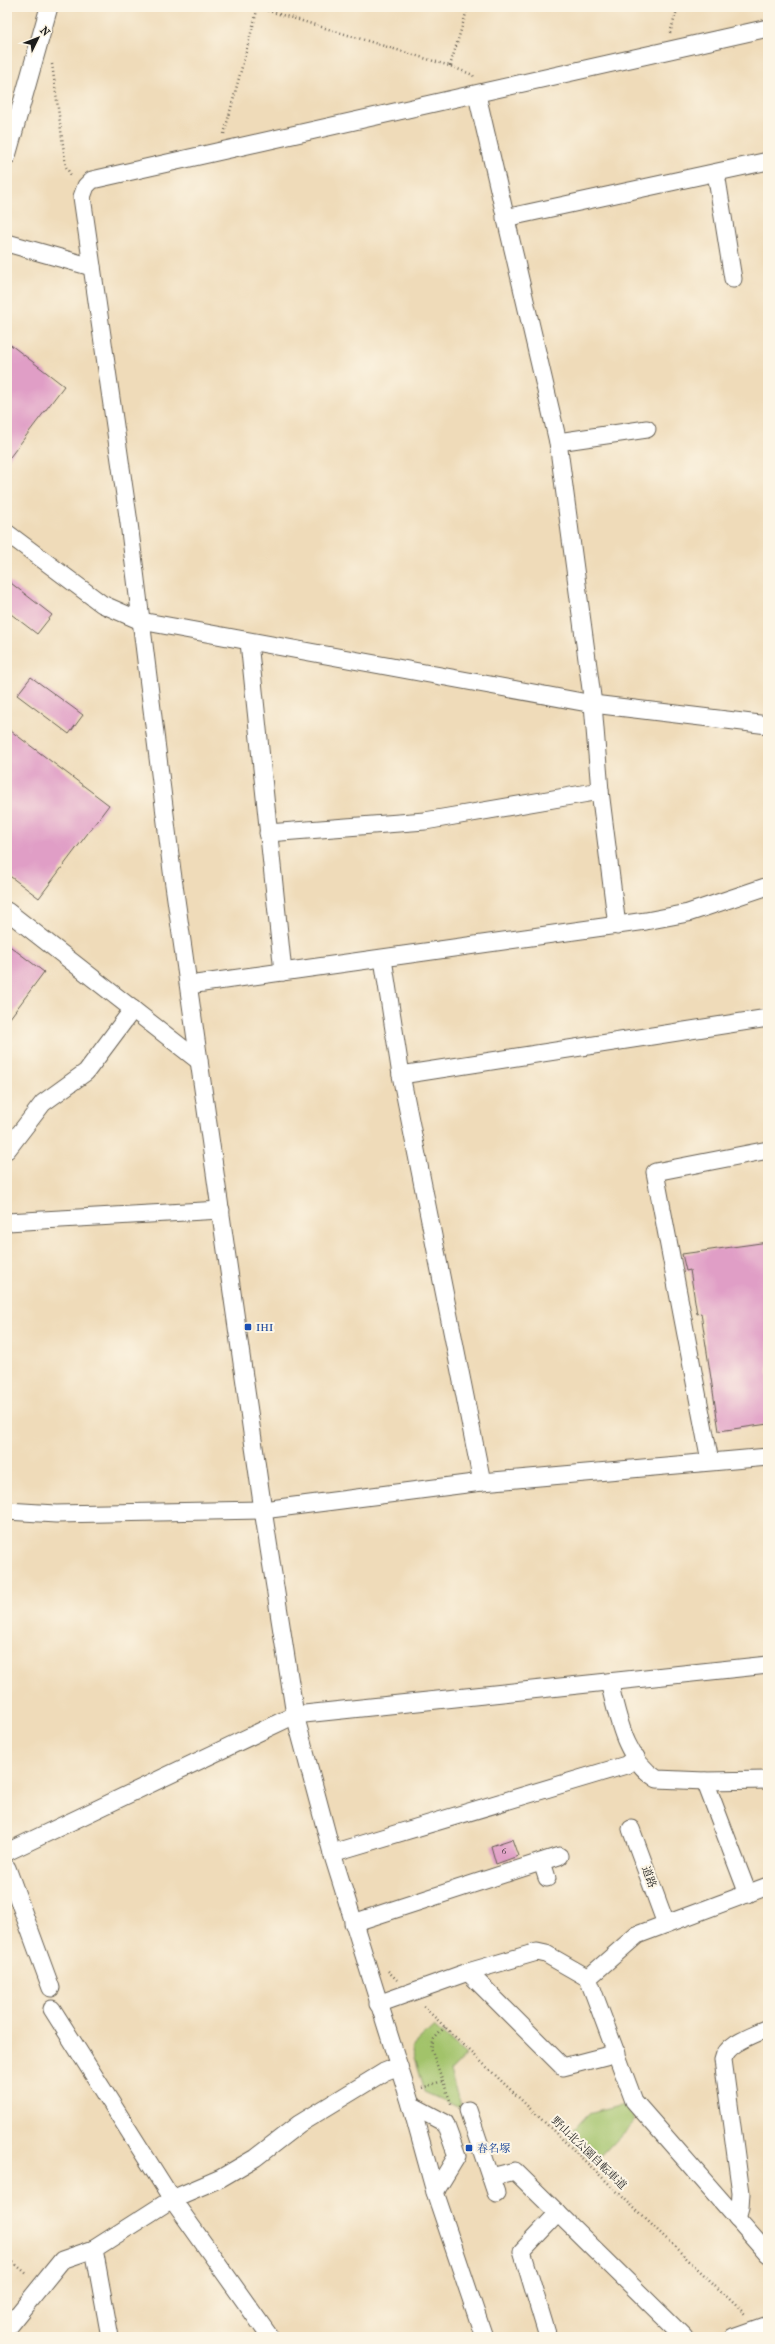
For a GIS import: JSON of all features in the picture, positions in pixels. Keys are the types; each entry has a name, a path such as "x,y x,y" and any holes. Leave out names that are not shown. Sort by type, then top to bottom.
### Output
{"street":[{"path":"7,156 49,7"},
{"path":"484,2337 436,2192 399,2066 353,1923 332,1853 295,1715 263,1510 222,1210 172,871 141,621 82,197 86,186 92,180 477,95 768,28"},
{"path":"477,95 558,442 592,704 600,791 617,926"},
{"path":"505,218 768,161"},
{"path":"716,173 733,279"},
{"path":"7,243 92,267"},
{"path":"558,442 647,429"},
{"path":"7,533 102,604 141,621 592,704 768,725"},
{"path":"249,642 282,972"},
{"path":"268,834 425,821 600,791"},
{"path":"189,985 617,926 688,913 768,886"},
{"path":"7,911 199,1061"},
{"path":"383,959 401,1075 482,1482"},
{"path":"7,1150 43,1103 86,1072 133,1009"},
{"path":"401,1075 768,1018"},
{"path":"710,1461 654,1172 768,1150"},
{"path":"7,1222 222,1210"},
{"path":"7,1511 56,1514 263,1510 482,1482 768,1457"},
{"path":"7,1852 295,1715 768,1665"},
{"path":"609,1682 625,1743 651,1775 657,1779 705,1781 768,1780"},
{"path":"332,1853 626,1765 636,1758"},
{"path":"705,1781 748,1894"},
{"name":"道路","path":"631,1829 666,1924"},
{"path":"353,1923 559,1856"},
{"path":"542,1862 547,1878"},
{"path":"7,1868 51,1988"},
{"path":"588,1978 637,1935 768,1886"},
{"path":"378,2004 468,1972 537,1952 546,1954 588,1978 634,2101 768,2254"},
{"path":"468,1972 563,2067 617,2053"},
{"path":"52,2009 172,2199 270,2337"},
{"path":"737,2219 740,2208 741,2193 723,2060 724,2053 730,2047 768,2028"},
{"path":"7,2328 40,2284 62,2260 94,2249 172,2199 221,2178 255,2158 299,2124 384,2072 399,2066"},
{"path":"411,2105 446,2124 457,2156 436,2192"},
{"path":"460,2109 491,2176 496,2193"},
{"path":"491,2176 515,2170 684,2337"},
{"path":"548,2337 522,2251 558,2214"},
{"path":"94,2249 110,2337"},
{"path":"734,2337 768,2325"}],"path":[{"path":"219,152 257,7 450,66 474,75 477,95"},
{"path":"450,66 468,7"},
{"path":"665,52 678,7"},
{"path":"51,60 66,167 82,197"},
{"path":"385,1968 402,1985"},
{"name":"野山北公園自転車道","path":"423,2005 749,2318"},
{"path":"445,2027 434,2039 431,2049 442,2081 460,2109"},
{"path":"420,2089 442,2081"},
{"path":"7,2257 40,2284"}],"green space":[{"path":"434,2026 466,2055 450,2072 462,2109 424,2092 411,2048"},
{"path":"624,2105 636,2120 595,2163 567,2137 588,2114"}],"building":[{"path":"7,342 64,386 7,461"},
{"path":"7,580 52,615 37,634 7,611"},
{"path":"31,677 83,715 69,734 17,695"},
{"path":"7,728 109,805 39,898 7,874"},
{"path":"7,944 44,972 7,1022"},
{"path":"768,1242 768,1424 719,1431 701,1313 697,1314 690,1270 686,1271 682,1254"},
{"path":"512,1839 518,1856 496,1864 491,1846"}],"place":[{"name":"IHI","path":"248,1327"},
{"name":"春名塚","path":"469,2148"}]}
